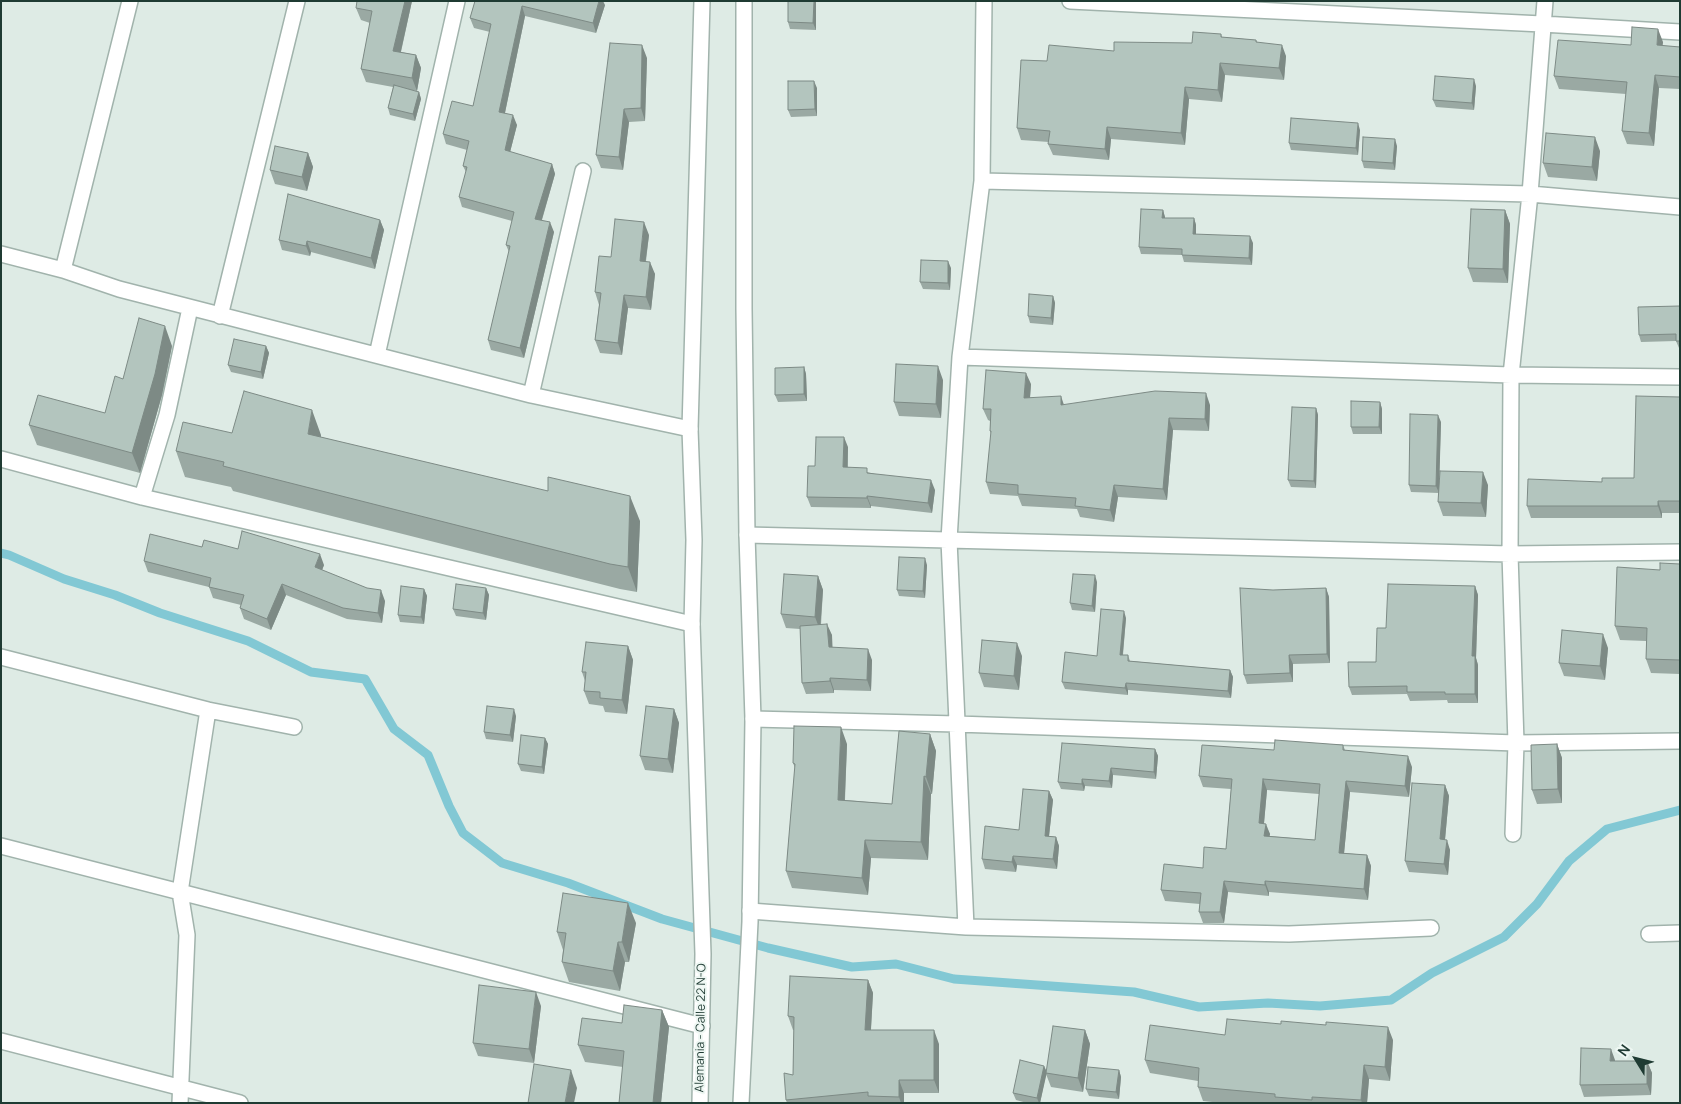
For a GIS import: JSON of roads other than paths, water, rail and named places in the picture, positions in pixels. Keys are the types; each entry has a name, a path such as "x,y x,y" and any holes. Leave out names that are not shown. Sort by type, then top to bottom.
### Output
{"street":[{"path":"63,270 130,1"},
{"path":"220,316 297,1"},
{"path":"377,355 457,1"},
{"name":"Alemania - Calle 22 N-O","path":"700,1103 702,954 692,624 694,540 690,429 702,1"},
{"path":"741,1103 750,916 753,719 747,536 743,176 744,1"},
{"path":"966,927 949,540 960,357 982,181 984,1"},
{"path":"1070,1 1680,32"},
{"path":"1513,834 1516,743 1510,554 1511,375 1530,194 1545,1"},
{"path":"531,395 584,172"},
{"path":"982,181 1530,194 1680,207"},
{"path":"1,254 63,270 118,289 531,395 690,429"},
{"path":"142,497 167,415 190,308"},
{"path":"960,357 1511,375 1680,377"},
{"path":"1,459 142,497 692,624"},
{"path":"747,536 1510,554 1680,552"},
{"path":"1,658 208,710 294,727"},
{"path":"181,1095 187,935 180,892 208,710"},
{"path":"753,719 1516,743 1680,741"},
{"path":"1,846 702,1026"},
{"path":"750,916 966,927 1289,934 1431,928"},
{"path":"1649,934 1680,933"},
{"path":"1,1041 181,1095 240,1103"}],"waterway":[{"path":"1,553 64,579 115,595 160,613 248,641 311,672 365,679 394,729 428,755 449,806 463,833 502,863 568,883 662,919 768,948 852,967 896,964 954,979 1134,992 1199,1007 1268,1003 1320,1006 1391,1000 1432,973 1504,937 1537,904 1569,861 1607,829 1680,810"}]}
